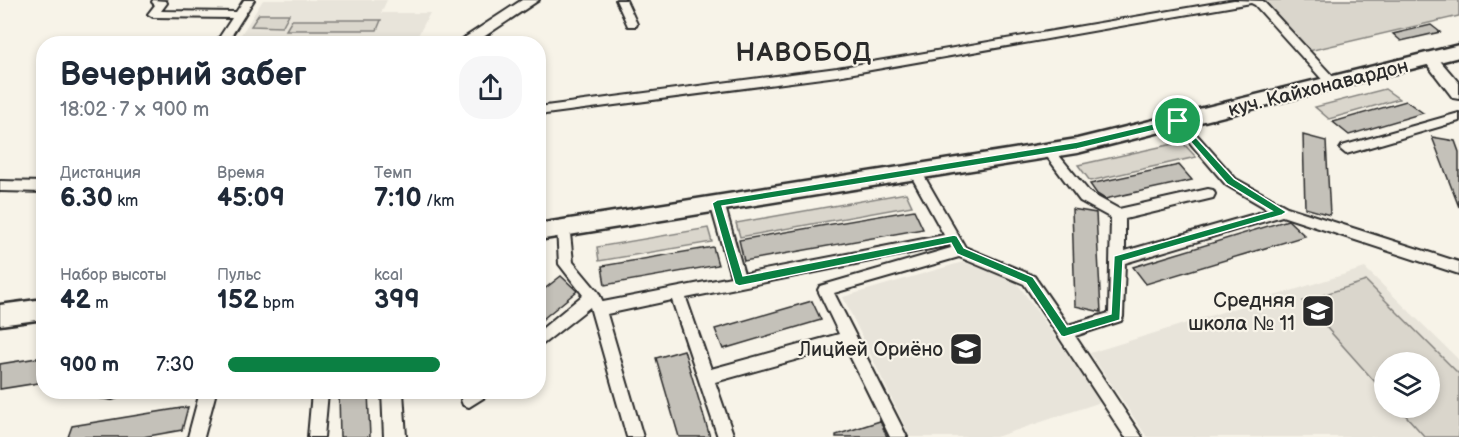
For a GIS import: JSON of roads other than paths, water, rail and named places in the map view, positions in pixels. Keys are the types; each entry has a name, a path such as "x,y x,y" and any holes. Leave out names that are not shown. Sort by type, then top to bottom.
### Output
{"main road":[{"name":"куч. Кайхонавардон","path":"546,231 1048,150 1178,121 1459,51"},
{"path":"0,315 36,310"}],"street":[{"path":"475,36 532,0"},
{"path":"621,0 632,24"},
{"path":"546,110 837,72 1252,0 1258,3 1332,83"},
{"path":"157,2 162,3 153,14 244,8"},
{"path":"225,36 244,8"},
{"path":"1431,59 1459,94"},
{"path":"1346,149 1459,117"},
{"path":"1178,121 1231,182 1282,212 1459,268"},
{"path":"1048,150 1085,197 1118,215 1208,194"},
{"path":"915,172 957,245 1029,280 1134,437"},
{"path":"0,186 36,187"},
{"path":"717,203 739,281"},
{"path":"1118,259 1282,212"},
{"path":"1064,333 1116,317 1118,215"},
{"path":"564,228 566,264 596,302 635,437"},
{"path":"546,336 596,302 677,293 957,245"},
{"path":"898,437 825,290 957,245"},
{"path":"677,293 726,437"},
{"path":"706,377 849,338"},
{"path":"196,437 206,399"},
{"path":"316,437 319,399"},
{"path":"393,399 395,437"}],"place":[{"name":"Средняя школа № 11","path":"1318,311"},
{"name":"Лицйей Ориёно","path":"966,349"}],"district":[{"name":"НАВОБОД","path":"804,52"}]}
